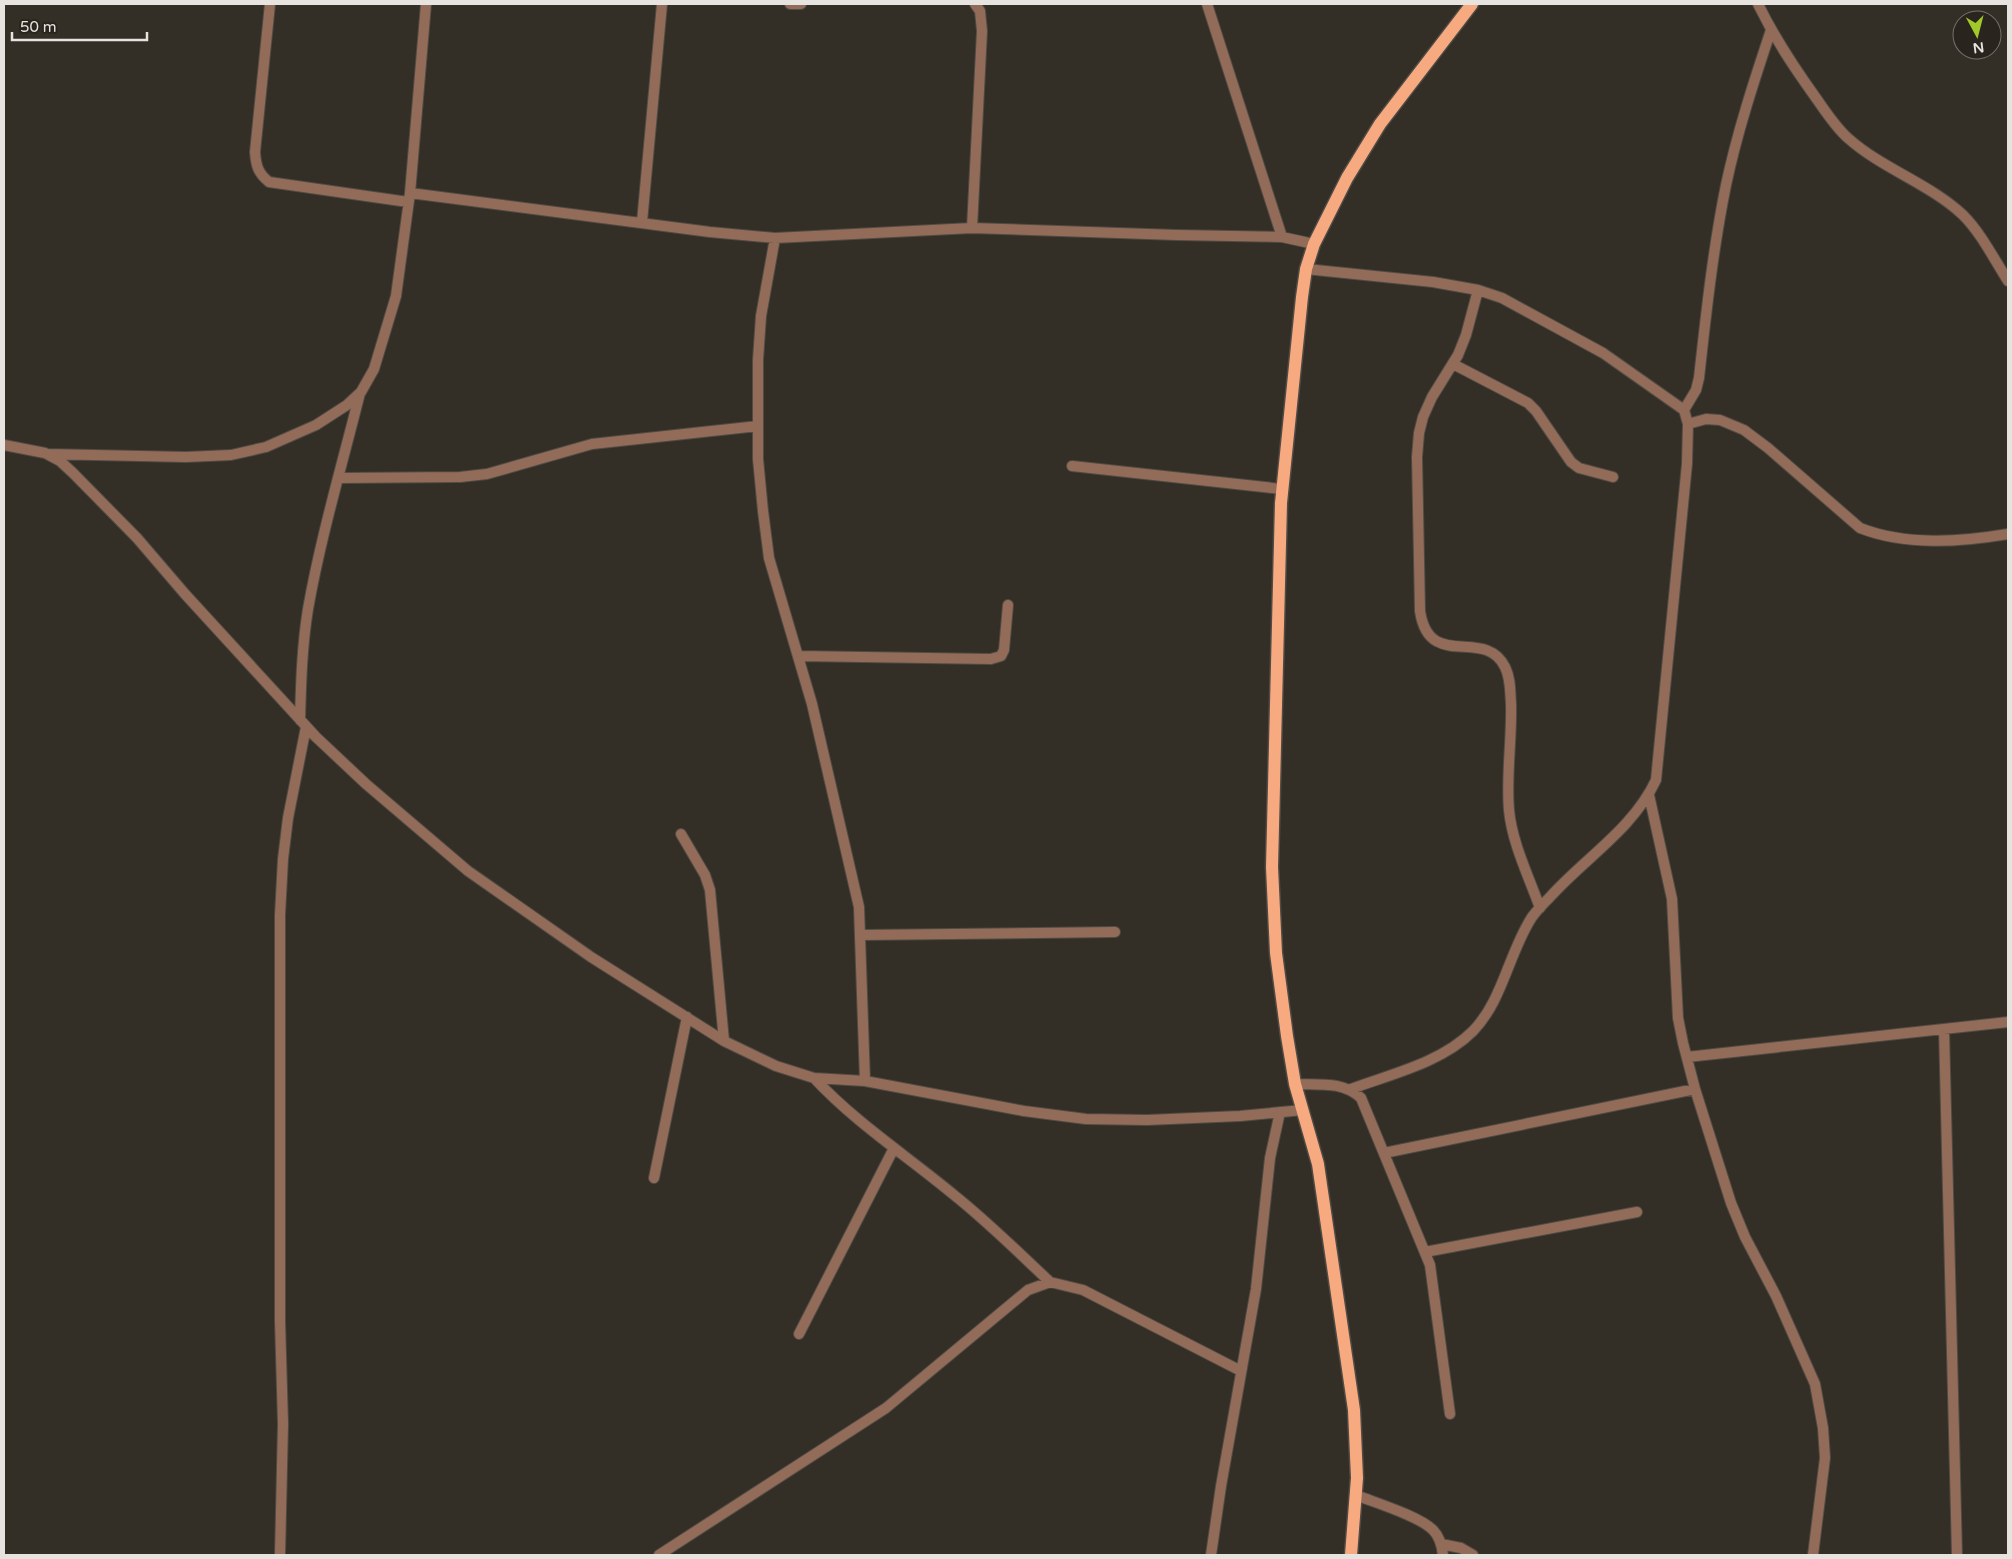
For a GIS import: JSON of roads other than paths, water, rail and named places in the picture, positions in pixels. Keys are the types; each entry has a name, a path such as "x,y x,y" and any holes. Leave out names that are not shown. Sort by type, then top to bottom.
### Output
{"main road":[{"path":"1351,1555 1358,1478 1354,1410 1318,1164 1296,1084 1287,1036 1276,953 1272,867 1282,489 1306,269 1314,244 1347,178 1380,124 1472,4"}],"street":[{"path":"270,4 255,152 256,166 260,174 269,182 775,238 972,228 1282,237 1314,244"},
{"path":"280,1555 282,1424 280,1321 280,915 283,859 303,723 304,641 308,608 338,478 361,392 374,368 396,296 409,198 426,4"},
{"path":"642,222 662,4"},
{"path":"790,4 801,4"},
{"path":"972,228 982,31 980,11 975,4"},
{"path":"1207,4 1282,237"},
{"path":"1758,4 1781,48 1846,137 1867,155 1946,201 1964,216 2008,281"},
{"path":"1684,410 1696,390 1699,378 1708,297 1727,184 1750,95 1771,30"},
{"path":"775,238 762,316 758,360 758,459 769,558 812,704 859,906 865,1081"},
{"path":"1306,269 1434,282 1478,290 1502,298 1604,353 1684,410 1688,424 1687,464 1670,656 1656,780 1649,795 1619,832 1565,880 1533,915 1523,932 1495,997 1473,1031 1447,1050 1417,1065 1351,1089"},
{"path":"1478,290 1466,335 1453,364 1432,397 1419,433 1417,467 1420,611 1422,624 1428,636 1435,641 1446,645 1487,650 1497,656 1505,667 1510,683 1509,814 1512,830 1540,908"},
{"path":"1453,364 1528,403 1536,411 1571,462 1579,468 1613,477"},
{"path":"4,445 45,454 186,457 231,455 266,447 316,425 347,405 361,392"},
{"path":"1688,424 1706,419 1720,420 1744,430 1775,454 1860,528 1878,535 1931,540 2008,534"},
{"path":"338,478 460,477 486,474 592,444 758,426"},
{"path":"45,454 60,461 137,538 185,594 303,723 366,784 468,871 591,957 724,1040 776,1066 814,1078 865,1081 1024,1111 1086,1119 1147,1120 1240,1116 1303,1110"},
{"path":"1072,466 1282,489"},
{"path":"798,656 991,659 1000,656 1004,650 1008,605"},
{"path":"1649,795 1672,899 1678,1018 1695,1089 1731,1203 1776,1296 1815,1384 1823,1428 1825,1458 1813,1555"},
{"path":"681,834 705,875 710,890 724,1040"},
{"path":"861,935 1114,932"},
{"path":"654,1178 687,1017"},
{"path":"1687,1057 2008,1022"},
{"path":"1944,1029 1957,1555"},
{"path":"814,1078 836,1102 961,1201 1050,1282 1083,1290 1241,1371"},
{"path":"1296,1084 1337,1086 1351,1089 1361,1098 1430,1265 1450,1414"},
{"path":"1384,1153 1695,1089"},
{"path":"1211,1555 1221,1486 1256,1289 1270,1158 1280,1112"},
{"path":"798,1334 894,1148"},
{"path":"1425,1252 1637,1212"},
{"path":"659,1555 886,1408 1028,1290 1050,1282"},
{"path":"1356,1495 1421,1521 1434,1531 1441,1544 1442,1555"},
{"path":"1441,1544 1461,1548 1473,1555"}]}
